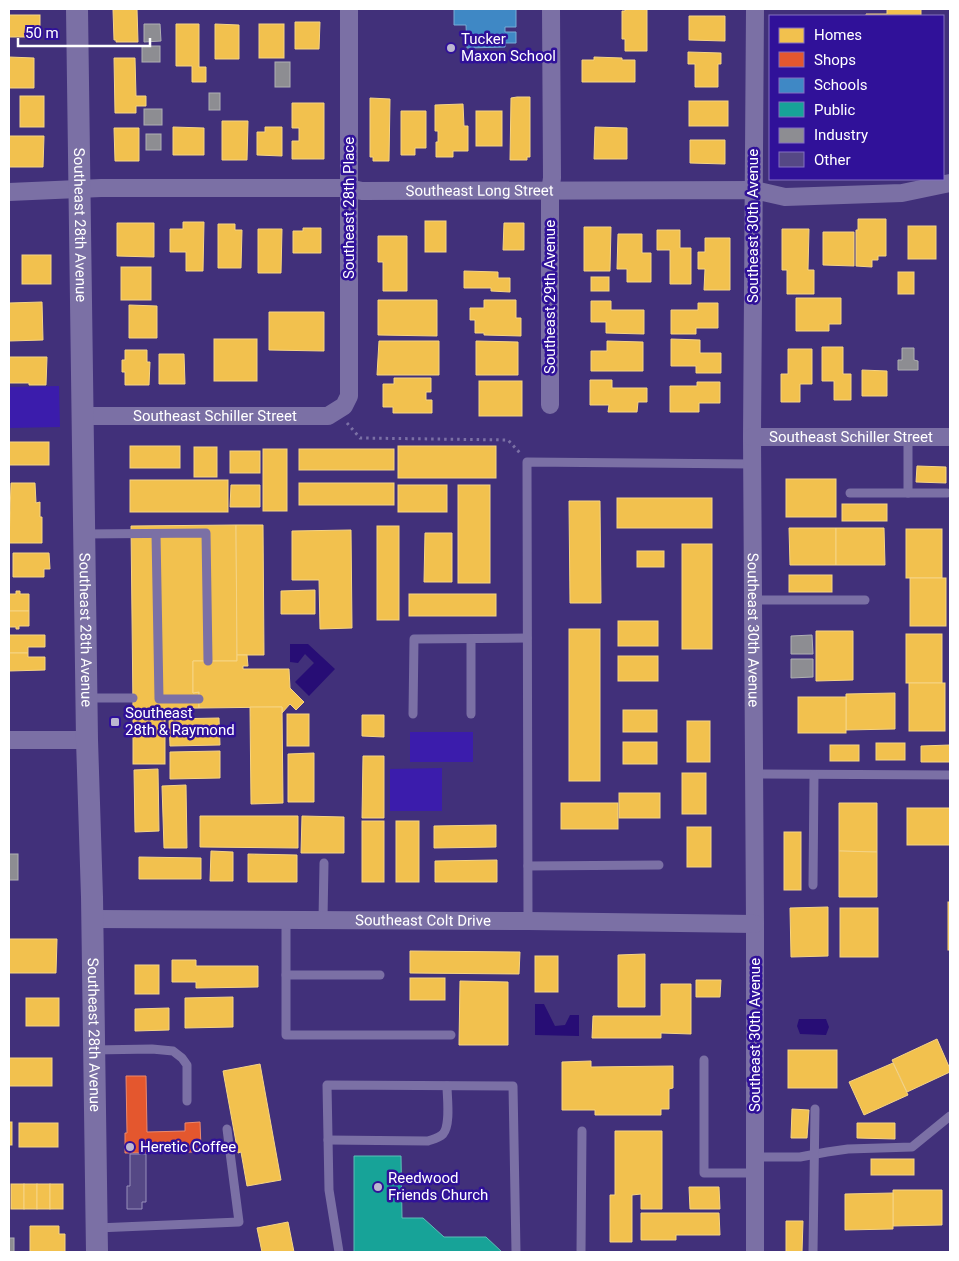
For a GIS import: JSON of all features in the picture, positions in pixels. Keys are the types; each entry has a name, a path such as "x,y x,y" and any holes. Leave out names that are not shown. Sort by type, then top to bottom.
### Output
{"street":[{"name":"Southeast 28th Avenue","path":"77,9 87,740 92,919 97,1252"},
{"name":"Southeast 28th Place","path":"340,408 349,396 349,9"},
{"name":"Southeast 29th Avenue","path":"550,405 551,9"},
{"name":"Southeast 30th Avenue","path":"755,9 752,437 756,924 755,1252"},
{"name":"Southeast Long Street","path":"9,192 101,188 348,188 362,191 550,192 754,190 785,197 902,193 950,183"},
{"name":"Southeast Schiller Street","path":"84,416 328,416 340,408"},
{"name":"Southeast Schiller Street","path":"752,437 950,437"},
{"path":"9,740 87,740"},
{"name":"Southeast Colt Drive","path":"92,919 528,920 756,924"}],"lane":[{"path":"908,437 908,493"},
{"path":"528,920 527,462 752,464"},
{"path":"850,493 948,493"},
{"path":"84,534 206,534 208,661"},
{"path":"156,534 159,699 199,699"},
{"path":"753,600 865,600"},
{"path":"413,714 414,639 527,638"},
{"path":"470,639 470,714"},
{"path":"87,698 133,698"},
{"path":"754,774 950,775"},
{"path":"813,885 814,775"},
{"path":"323,919 324,864"},
{"path":"528,866 659,865"},
{"path":"286,919 286,1035 450,1035"},
{"path":"286,975 380,975"},
{"path":"94,1050 152,1049 173,1051 182,1058 187,1066 187,1101"},
{"path":"704,1060 704,1172 814,1154 848,1150 912,1147 950,1116"},
{"path":"339,1252 329,1190 327,1085 513,1086 516,1252"},
{"path":"328,1140 428,1141 438,1138 444,1133 447,1126 447,1086"},
{"path":"813,1252 815,1109"},
{"path":"97,1228 239,1222 227,1129"},
{"path":"580,1252 582,1131"}],"path":[{"path":"340,408 360,438 508,440 527,462"}],"shaded area":[{"path":"59,386 60,427 9,428 9,387"},
{"path":"290,644 308,644 335,669 309,696 295,682 314,663 305,654 298,663 290,662"},
{"path":"410,732 473,732 473,762 410,762"},
{"path":"442,768 442,811 390,811 390,769"},
{"path":"535,1004 544,1004 555,1026 565,1025 570,1015 579,1015 579,1036 535,1035"},
{"path":"799,1019 826,1019 829,1027 826,1035 800,1034 797,1026"}],"building: Homes":[{"path":"137,9 138,42 116,42 114,40 113,10"},
{"path":"625,9 647,9 647,51 625,51 625,39 622,39 622,11 625,11"},
{"path":"887,9 921,9 921,15 866,15 887,14"},
{"path":"9,15 40,15 40,37 9,37"},
{"path":"689,16 725,16 725,41 689,40"},
{"path":"295,22 320,22 319,49 295,49"},
{"path":"176,24 199,24 199,67 206,67 206,82 192,82 192,66 176,66"},
{"path":"215,24 239,25 239,59 215,59"},
{"path":"259,24 284,24 284,58 259,58"},
{"path":"688,52 721,53 721,64 718,64 718,87 695,87 695,64 688,64"},
{"path":"9,57 34,58 34,88 9,88"},
{"path":"594,57 635,60 635,82 582,82 582,60 594,60"},
{"path":"114,58 135,58 136,96 146,96 146,106 136,106 136,113 115,113"},
{"path":"20,96 44,96 44,127 20,127"},
{"path":"530,97 530,157 527,157 527,160 510,160 511,98"},
{"path":"370,98 390,99 389,161 373,161 373,157 370,157"},
{"path":"689,101 728,101 728,126 689,126"},
{"path":"292,103 324,103 324,159 292,159 292,141 299,141 299,128 292,128"},
{"path":"463,104 464,126 468,126 468,151 453,151 453,157 436,157 438,131 435,131 435,105"},
{"path":"401,111 426,111 426,148 415,148 415,155 401,155"},
{"path":"476,111 502,111 502,146 476,146"},
{"path":"222,121 248,121 247,160 222,160"},
{"path":"173,127 204,128 204,155 173,155"},
{"path":"265,127 282,127 282,156 257,155 257,132 265,132"},
{"path":"595,127 627,128 627,159 594,159"},
{"path":"114,128 139,128 139,161 115,161"},
{"path":"9,136 44,136 43,167 9,167"},
{"path":"690,140 725,140 725,164 690,163"},
{"path":"858,219 886,219 886,256 878,256 878,260 872,260 872,267 856,266 856,230 858,230"},
{"path":"425,221 446,221 446,252 425,252"},
{"path":"183,222 204,222 203,271 186,271 186,252 170,252 170,229 183,229"},
{"path":"117,223 154,223 154,257 117,256"},
{"path":"504,223 524,223 524,250 503,250"},
{"path":"218,224 235,224 235,230 242,230 241,268 218,268"},
{"path":"908,226 936,226 936,259 908,259"},
{"path":"584,227 611,227 610,271 584,271"},
{"path":"303,228 321,228 321,253 293,253 293,231 303,231"},
{"path":"258,229 282,229 281,273 258,273"},
{"path":"782,229 809,229 808,270 814,270 814,294 787,294 787,270 782,270"},
{"path":"657,230 680,230 680,248 691,248 691,284 670,284 670,250 657,250"},
{"path":"823,232 854,232 854,266 823,265"},
{"path":"618,234 642,234 642,253 651,253 651,282 627,282 627,269 617,269"},
{"path":"378,236 407,236 407,291 383,291 383,262 378,262"},
{"path":"705,238 730,238 730,290 704,290 705,269 698,269 698,252 705,252"},
{"path":"22,255 51,255 51,284 22,284"},
{"path":"121,267 151,267 151,300 121,300"},
{"path":"464,271 498,272 498,278 510,278 510,292 491,291 491,288 464,288"},
{"path":"898,272 914,272 914,294 898,294"},
{"path":"591,277 609,277 609,291 591,291"},
{"path":"796,298 841,298 841,324 829,324 829,331 796,331"},
{"path":"378,300 437,300 437,336 378,335"},
{"path":"484,300 516,300 516,318 521,318 521,336 475,333 475,320 470,320 470,308 484,308"},
{"path":"591,301 611,301 611,310 644,310 644,334 606,333 606,322 591,322"},
{"path":"42,302 43,340 9,341 9,303"},
{"path":"698,303 718,303 718,328 696,328 696,334 671,334 671,310 698,310"},
{"path":"129,305 157,306 157,338 129,338"},
{"path":"269,312 324,312 324,351 269,350"},
{"path":"214,339 257,339 257,381 214,381"},
{"path":"671,339 700,340 700,353 721,353 721,373 696,373 696,366 671,366"},
{"path":"379,341 439,341 439,375 377,375"},
{"path":"476,341 518,342 518,375 476,375"},
{"path":"607,341 643,342 643,371 591,371 591,351 607,351"},
{"path":"822,347 843,347 843,374 851,374 851,400 834,400 834,381 822,381"},
{"path":"788,349 812,349 812,384 800,384 800,402 781,402 781,374 788,374"},
{"path":"125,350 147,350 147,362 150,362 149,385 125,385 125,372 122,372 122,360 125,360"},
{"path":"159,354 184,354 185,384 159,384"},
{"path":"9,357 47,357 46,385 9,383"},
{"path":"862,370 887,371 887,396 862,396"},
{"path":"394,378 431,378 431,392 426,392 426,400 432,400 432,413 393,413 393,407 383,407 383,384 394,384"},
{"path":"590,380 612,380 612,388 647,388 647,402 638,402 637,412 608,412 609,405 590,405"},
{"path":"479,381 522,381 522,416 479,416"},
{"path":"697,382 720,382 720,403 699,403 699,412 670,412 670,386 697,386"},
{"path":"9,442 49,442 49,465 9,465"},
{"path":"130,446 180,446 180,468 130,468"},
{"path":"398,446 496,446 496,478 398,478"},
{"path":"194,447 217,447 217,477 194,477"},
{"path":"263,449 287,449 287,511 263,511"},
{"path":"299,449 394,449 394,470 299,470"},
{"path":"230,451 260,451 260,473 230,473"},
{"path":"917,466 946,467 946,483 916,482"},
{"path":"786,479 836,479 836,517 786,517"},
{"path":"130,480 228,480 228,512 130,512"},
{"path":"11,483 35,483 36,503 40,502 40,517 42,517 42,543 9,543"},
{"path":"299,483 394,483 394,505 299,505"},
{"path":"231,485 260,485 260,507 230,507"},
{"path":"398,485 447,485 447,512 398,512"},
{"path":"458,485 490,485 490,583 458,583"},
{"path":"617,498 712,498 712,528 617,528"},
{"path":"569,501 600,501 601,603 570,603"},
{"path":"842,504 887,504 887,521 842,521"},
{"path":"236,525 237,661 193,661 193,693 199,692 199,708 133,709 131,526"},
{"path":"236,525 263,525 264,655 237,655"},
{"path":"377,526 399,526 399,620 377,620"},
{"path":"789,528 836,528 836,565 790,565"},
{"path":"836,528 884,528 885,565 836,565"},
{"path":"906,529 942,529 942,578 906,578"},
{"path":"351,530 352,628 320,629 319,580 292,580 292,531"},
{"path":"425,533 452,533 452,582 424,582"},
{"path":"682,544 712,544 712,649 682,649"},
{"path":"637,551 664,551 664,567 637,567"},
{"path":"13,553 49,553 50,569 44,569 44,577 13,577"},
{"path":"789,575 832,575 832,592 789,592"},
{"path":"910,578 946,578 946,626 910,626"},
{"path":"315,590 315,614 281,614 281,591"},
{"path":"16,591 20,591 20,594 29,594 29,611 9,611 9,594 16,594"},
{"path":"409,594 496,594 496,616 409,616"},
{"path":"9,611 29,611 29,626 19,626 19,629 9,627"},
{"path":"618,621 658,621 658,646 618,646"},
{"path":"569,629 600,629 600,781 569,781"},
{"path":"816,631 853,631 853,680 816,681"},
{"path":"906,634 942,634 942,683 906,683"},
{"path":"9,635 45,635 45,647 28,647 28,653 9,653"},
{"path":"9,653 28,653 28,657 45,657 45,670 9,671"},
{"path":"237,655 247,655 248,666 243,666 243,669 289,669 290,688 304,702 296,710 290,704 282,713 282,707 199,708 199,692 193,693 193,661 237,661"},
{"path":"618,656 658,656 658,681 618,681"},
{"path":"909,683 945,683 945,731 909,731"},
{"path":"895,693 895,729 846,730 846,694"},
{"path":"798,697 846,697 846,733 798,733"},
{"path":"250,707 282,707 283,803 251,804"},
{"path":"623,710 657,710 657,732 623,732"},
{"path":"133,714 165,714 165,764 133,764"},
{"path":"287,714 309,714 309,746 287,746"},
{"path":"362,715 384,715 384,737 362,736"},
{"path":"219,718 220,745 170,746 169,719"},
{"path":"687,721 710,721 710,762 687,762"},
{"path":"623,742 657,742 657,764 623,764"},
{"path":"876,743 905,743 905,760 876,760"},
{"path":"830,745 859,745 859,761 830,761"},
{"path":"950,745 950,762 921,762 921,746"},
{"path":"220,751 220,778 170,779 170,752"},
{"path":"314,753 314,802 288,802 288,754"},
{"path":"363,756 384,756 384,818 362,818"},
{"path":"158,769 159,831 135,832 134,770"},
{"path":"682,773 706,773 706,814 682,814"},
{"path":"186,785 187,848 164,848 162,786"},
{"path":"619,793 660,793 660,818 619,818"},
{"path":"561,803 618,803 618,829 561,829"},
{"path":"839,803 877,803 877,852 839,851"},
{"path":"907,808 950,808 950,845 907,845"},
{"path":"200,816 298,816 298,848 200,847"},
{"path":"302,816 344,817 344,853 301,853"},
{"path":"362,821 384,821 384,882 362,882"},
{"path":"396,821 419,821 419,882 396,882"},
{"path":"496,825 496,847 434,848 434,826"},
{"path":"687,827 711,827 711,867 687,867"},
{"path":"784,832 801,832 801,890 784,890"},
{"path":"211,851 233,852 233,881 210,881"},
{"path":"839,851 877,852 877,897 839,897"},
{"path":"248,854 297,855 297,882 248,882"},
{"path":"139,857 201,858 201,879 139,879"},
{"path":"497,860 497,882 435,882 435,861"},
{"path":"948,902 950,902 950,950 948,950"},
{"path":"828,907 828,956 791,957 790,908"},
{"path":"840,908 878,908 878,957 840,957"},
{"path":"9,939 57,939 56,973 9,973"},
{"path":"410,951 520,952 519,974 410,973"},
{"path":"645,954 645,1007 618,1007 618,955"},
{"path":"535,956 558,956 558,992 535,992"},
{"path":"172,960 196,960 196,966 258,966 258,987 196,988 196,982 172,982"},
{"path":"135,965 159,965 159,994 135,994"},
{"path":"410,978 445,978 445,1000 410,1000"},
{"path":"696,980 721,980 720,997 696,997"},
{"path":"460,981 508,982 508,1045 459,1045"},
{"path":"661,984 691,984 691,1034 661,1033 661,1038 592,1038 593,1016 661,1016"},
{"path":"233,997 233,1027 185,1028 185,998"},
{"path":"26,998 59,998 59,1026 26,1026"},
{"path":"169,1008 169,1030 135,1031 135,1009"},
{"path":"937,1039 950,1072 907,1092 892,1060"},
{"path":"788,1050 837,1050 837,1088 788,1088"},
{"path":"9,1058 52,1058 52,1086 9,1086"},
{"path":"591,1061 591,1067 673,1066 673,1088 669,1089 669,1109 661,1109 661,1115 595,1115 595,1110 562,1110 562,1062"},
{"path":"893,1063 908,1095 864,1115 849,1082"},
{"path":"260,1064 281,1180 247,1186 241,1152 238,1153 223,1071"},
{"path":"792,1109 809,1110 807,1138 791,1138"},
{"path":"9,1122 12,1122 12,1145 9,1145"},
{"path":"19,1123 58,1123 58,1147 19,1147"},
{"path":"857,1123 895,1123 895,1139 857,1138"},
{"path":"615,1131 662,1131 662,1209 641,1209 641,1194 632,1195 632,1242 610,1242 610,1195 615,1195"},
{"path":"871,1159 914,1159 914,1175 871,1175"},
{"path":"11,1184 24,1184 24,1209 11,1209"},
{"path":"24,1184 37,1184 37,1209 24,1209"},
{"path":"37,1184 50,1184 50,1209 37,1209"},
{"path":"50,1184 63,1184 63,1209 50,1209"},
{"path":"689,1187 719,1187 720,1209 690,1209"},
{"path":"893,1190 942,1190 942,1225 893,1226"},
{"path":"893,1193 893,1229 845,1230 845,1194"},
{"path":"641,1213 719,1213 720,1235 676,1235 676,1240 641,1240"},
{"path":"786,1221 803,1221 802,1252 786,1252"},
{"path":"288,1222 294,1252 262,1252 257,1228"},
{"path":"30,1226 59,1226 59,1234 65,1234 65,1252 30,1252"}],"building: Shops":[{"path":"126,1076 146,1076 147,1132 185,1131 185,1123 200,1122 201,1148 194,1148 194,1152 125,1153 125,1133 127,1133"}],"building: Schools":[{"path":"454,9 516,9 516,27 505,27 505,32 516,32 516,43 505,43 505,47 467,48 466,25 454,25"}],"building: Public":[{"name":"Reedwood Friends Church","path":"354,1156 401,1156 402,1218 423,1218 444,1237 486,1237 502,1252 354,1252"}],"building: Industry":[{"path":"144,24 160,24 161,41 144,42"},
{"path":"142,46 160,46 160,62 142,62"},
{"path":"275,62 290,62 290,87 275,87"},
{"path":"209,93 220,93 220,110 209,110"},
{"path":"144,109 162,109 162,125 144,125"},
{"path":"146,134 161,134 161,150 146,150"},
{"path":"902,348 914,348 914,360 918,361 918,370 898,370 898,360 902,360"},
{"path":"812,635 813,654 791,654 791,636"},
{"path":"791,659 813,659 813,677 791,678"},
{"path":"9,854 18,854 18,880 9,880"},
{"path":"9,1238 14,1238 14,1252 9,1252"}],"building: Other":[{"path":"130,1154 146,1154 146,1202 142,1202 142,1209 127,1209 127,1186 130,1186"}],"place":[{"name":"Tucker Maxon School","path":"451,48"},
{"name":"Southeast 28th & Raymond","path":"115,722"},
{"name":"Heretic Coffee","path":"130,1147"},
{"name":"Reedwood Friends Church","path":"378,1187"}]}
